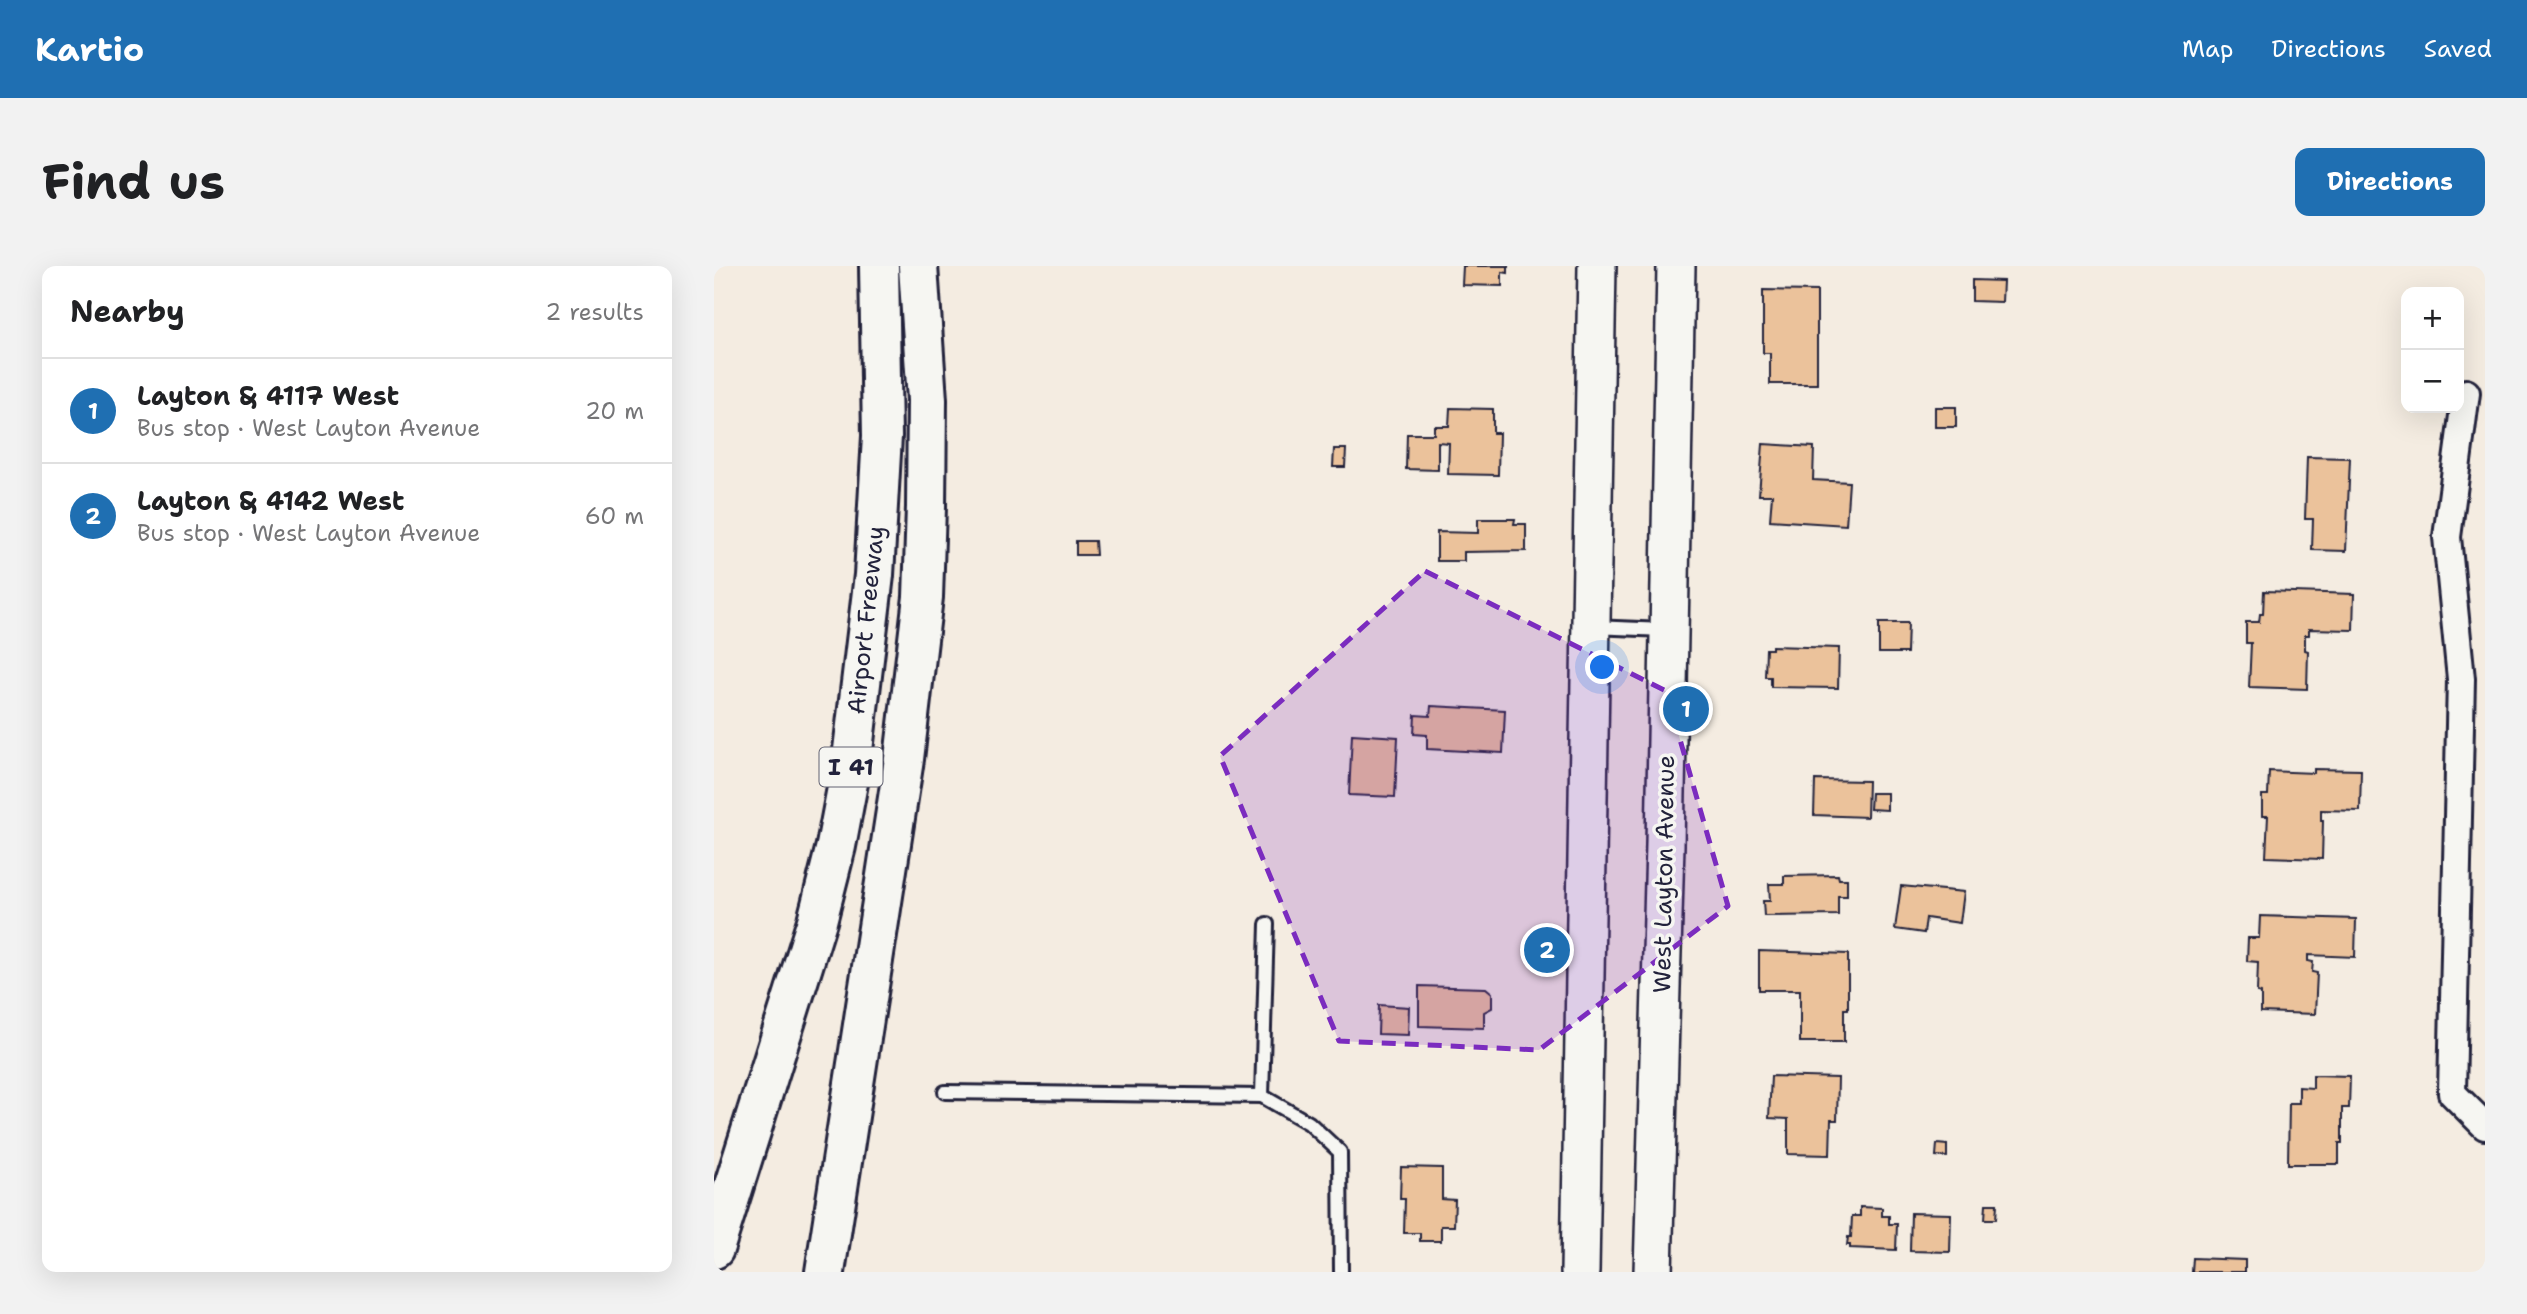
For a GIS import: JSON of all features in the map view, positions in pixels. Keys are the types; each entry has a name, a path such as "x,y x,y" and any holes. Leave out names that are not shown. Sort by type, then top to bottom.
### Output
{"highway":[{"name":"Airport Freeway","path":"714,1249 817,921 836,846 851,767 875,561 881,436 879,266"},
{"path":"825,1272 904,759 923,597 927,400 918,266"}],"main road":[{"path":"1580,1272 1597,266"},
{"name":"West Layton Avenue","path":"1653,1272 1676,266"}],"street":[{"path":"2466,393 2447,537 2461,679 2452,1094 2485,1126"}],"lane":[{"path":"1591,627 1669,630"},
{"path":"1262,1096 1267,924"},
{"path":"945,1092 1262,1096 1309,1123 1340,1152 1341,1272"}],"highlighted area":[{"path":"1425,571 1666,691 1728,906 1539,1050 1339,1041 1220,756"}],"building":[{"path":"1463,266 1508,266 1508,273 1502,272 1502,286 1462,285"},
{"path":"1972,280 2003,281 2002,302 1972,301"},
{"path":"1763,290 1817,291 1817,384 1770,384 1770,353 1763,353"},
{"path":"1935,407 1956,407 1956,427 1935,427"},
{"path":"1450,408 1493,409 1493,433 1499,433 1498,475 1448,474 1449,443 1438,442 1438,470 1406,469 1407,434 1434,434 1434,426 1449,426"},
{"path":"1763,444 1814,447 1813,480 1849,482 1846,525 1770,520 1772,495 1759,495"},
{"path":"1334,449 1346,449 1345,467 1333,467"},
{"path":"2307,457 2350,458 2346,551 2312,550 2313,519 2305,519"},
{"path":"1478,519 1515,519 1514,524 1526,524 1526,551 1464,552 1464,561 1437,561 1437,532 1478,533"},
{"path":"1076,541 1095,541 1096,555 1076,555"},
{"path":"2264,591 2354,594 2353,630 2309,629 2309,635 2305,635 2305,650 2308,651 2307,689 2249,687 2251,643 2246,643 2246,622 2259,622 2260,614 2263,614"},
{"path":"1879,623 1908,623 1907,653 1879,653"},
{"path":"1772,646 1839,648 1838,688 1771,687 1771,677 1765,677 1766,649 1772,649"},
{"path":"1431,706 1505,710 1503,753 1427,749 1427,735 1414,734 1415,715 1430,716"},
{"path":"1352,734 1398,737 1395,797 1349,795"},
{"path":"2314,769 2361,770 2360,811 2321,810 2322,859 2266,857 2268,816 2262,816 2262,795 2268,795 2269,771 2314,773"},
{"path":"1815,780 1868,781 1867,817 1814,815"},
{"path":"1871,793 1887,793 1887,810 1870,809"},
{"path":"1838,875 1839,879 1847,879 1847,896 1838,896 1838,915 1764,916 1763,901 1770,901 1769,884 1784,884 1784,876"},
{"path":"1901,886 1964,892 1960,923 1926,918 1924,933 1895,929"},
{"path":"2260,916 2356,919 2355,957 2308,955 2308,961 2313,962 2312,972 2317,973 2315,1014 2261,1012 2261,993 2257,992 2258,962 2247,961 2248,938 2259,938"},
{"path":"1759,951 1848,954 1848,1009 1844,1009 1844,1042 1800,1042 1800,990 1759,990"},
{"path":"1419,986 1486,988 1492,993 1492,1008 1484,1012 1484,1028 1419,1026"},
{"path":"1379,1005 1409,1007 1408,1035 1378,1034"},
{"path":"2313,1075 2350,1076 2349,1108 2342,1108 2339,1164 2288,1164 2289,1103 2299,1103 2299,1087 2313,1088"},
{"path":"1771,1076 1838,1078 1837,1120 1831,1120 1830,1155 1788,1154 1788,1119 1769,1118"},
{"path":"1937,1144 1947,1145 1947,1157 1936,1156"},
{"path":"1401,1167 1442,1168 1442,1199 1455,1200 1454,1226 1441,1226 1441,1241 1420,1241 1420,1233 1404,1233 1405,1199 1400,1199"},
{"path":"1986,1204 1997,1204 1996,1219 1985,1219"},
{"path":"1860,1207 1882,1208 1882,1216 1889,1216 1889,1224 1897,1224 1896,1250 1850,1248 1850,1245 1847,1245 1848,1237 1851,1237 1852,1216 1860,1216"},
{"path":"1911,1213 1951,1214 1950,1252 1910,1251"},
{"path":"2193,1258 2245,1260 2245,1272 2192,1272"}],"place":[{"name":"Layton & 4117 West","path":"1686,709"},
{"name":"Layton & 4142 West","path":"1547,950"}]}
